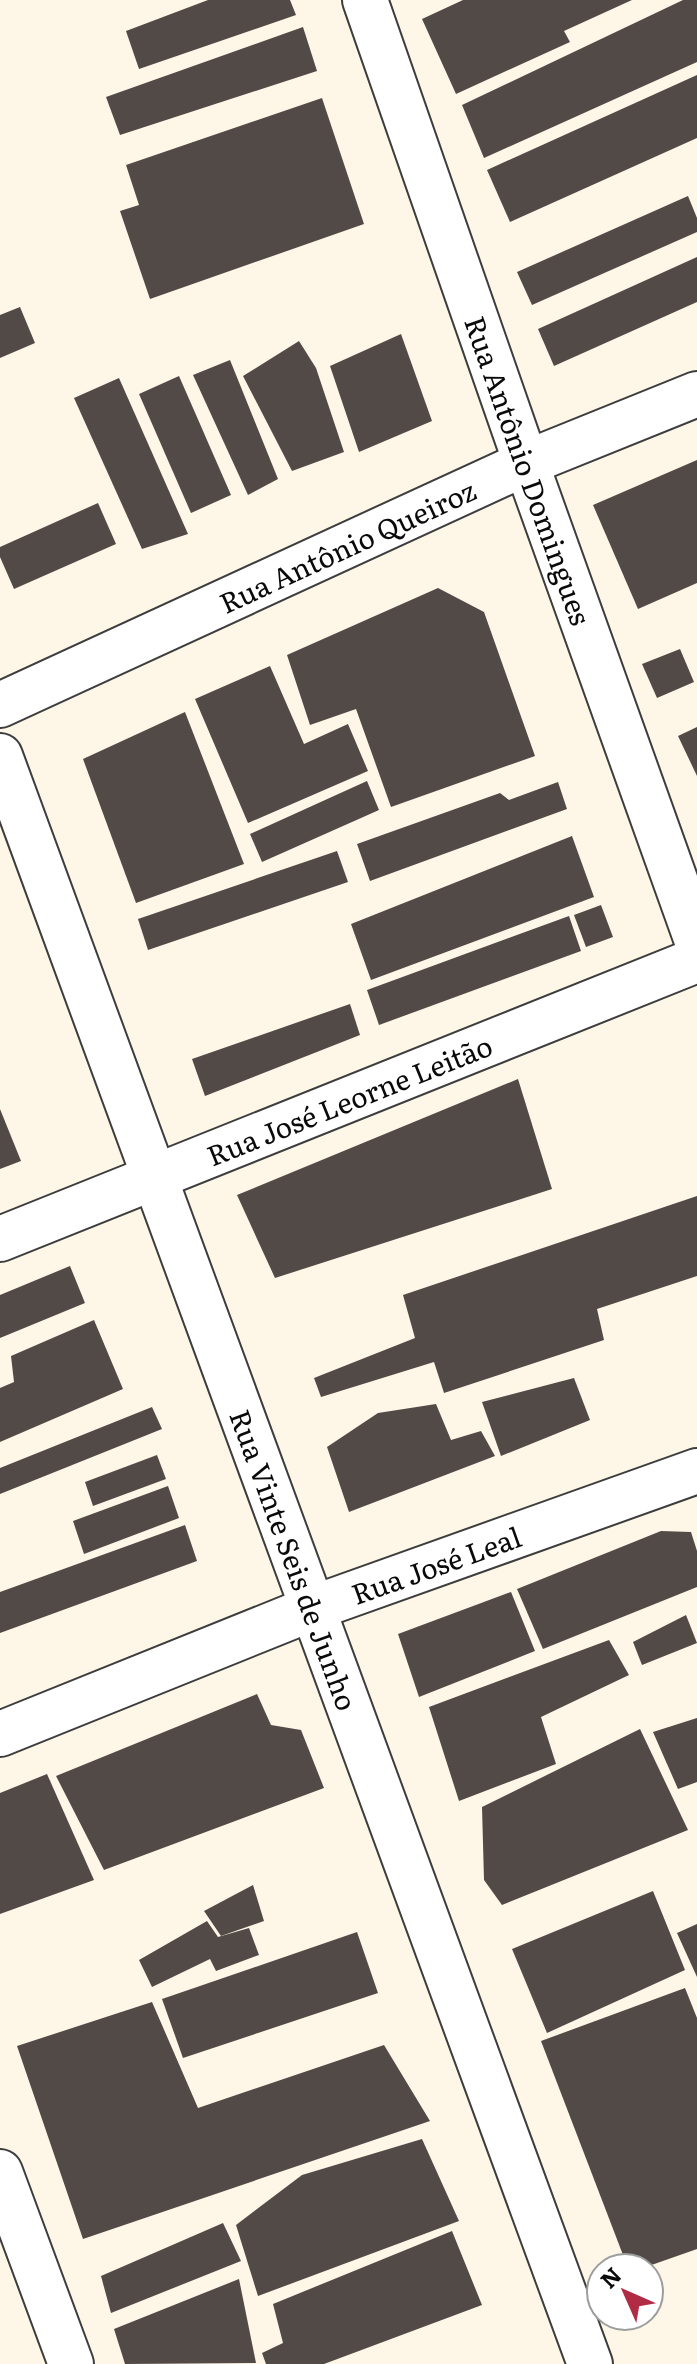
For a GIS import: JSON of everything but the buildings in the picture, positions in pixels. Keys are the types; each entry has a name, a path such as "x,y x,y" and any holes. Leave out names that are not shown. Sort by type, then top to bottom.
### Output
{"street":[{"name":"Rua Antônio Domingues","path":"365,0 697,941"},
{"name":"Rua Antônio Queiroz","path":"0,705 526,463 697,394"},
{"name":"Rua Vinte Seis de Junho","path":"0,756 590,2364"},
{"name":"Rua José Leorne Leitão","path":"0,1239 697,960"},
{"name":"Rua José Leal","path":"0,1734 313,1608 697,1471"},
{"path":"0,2172 71,2364"}]}
